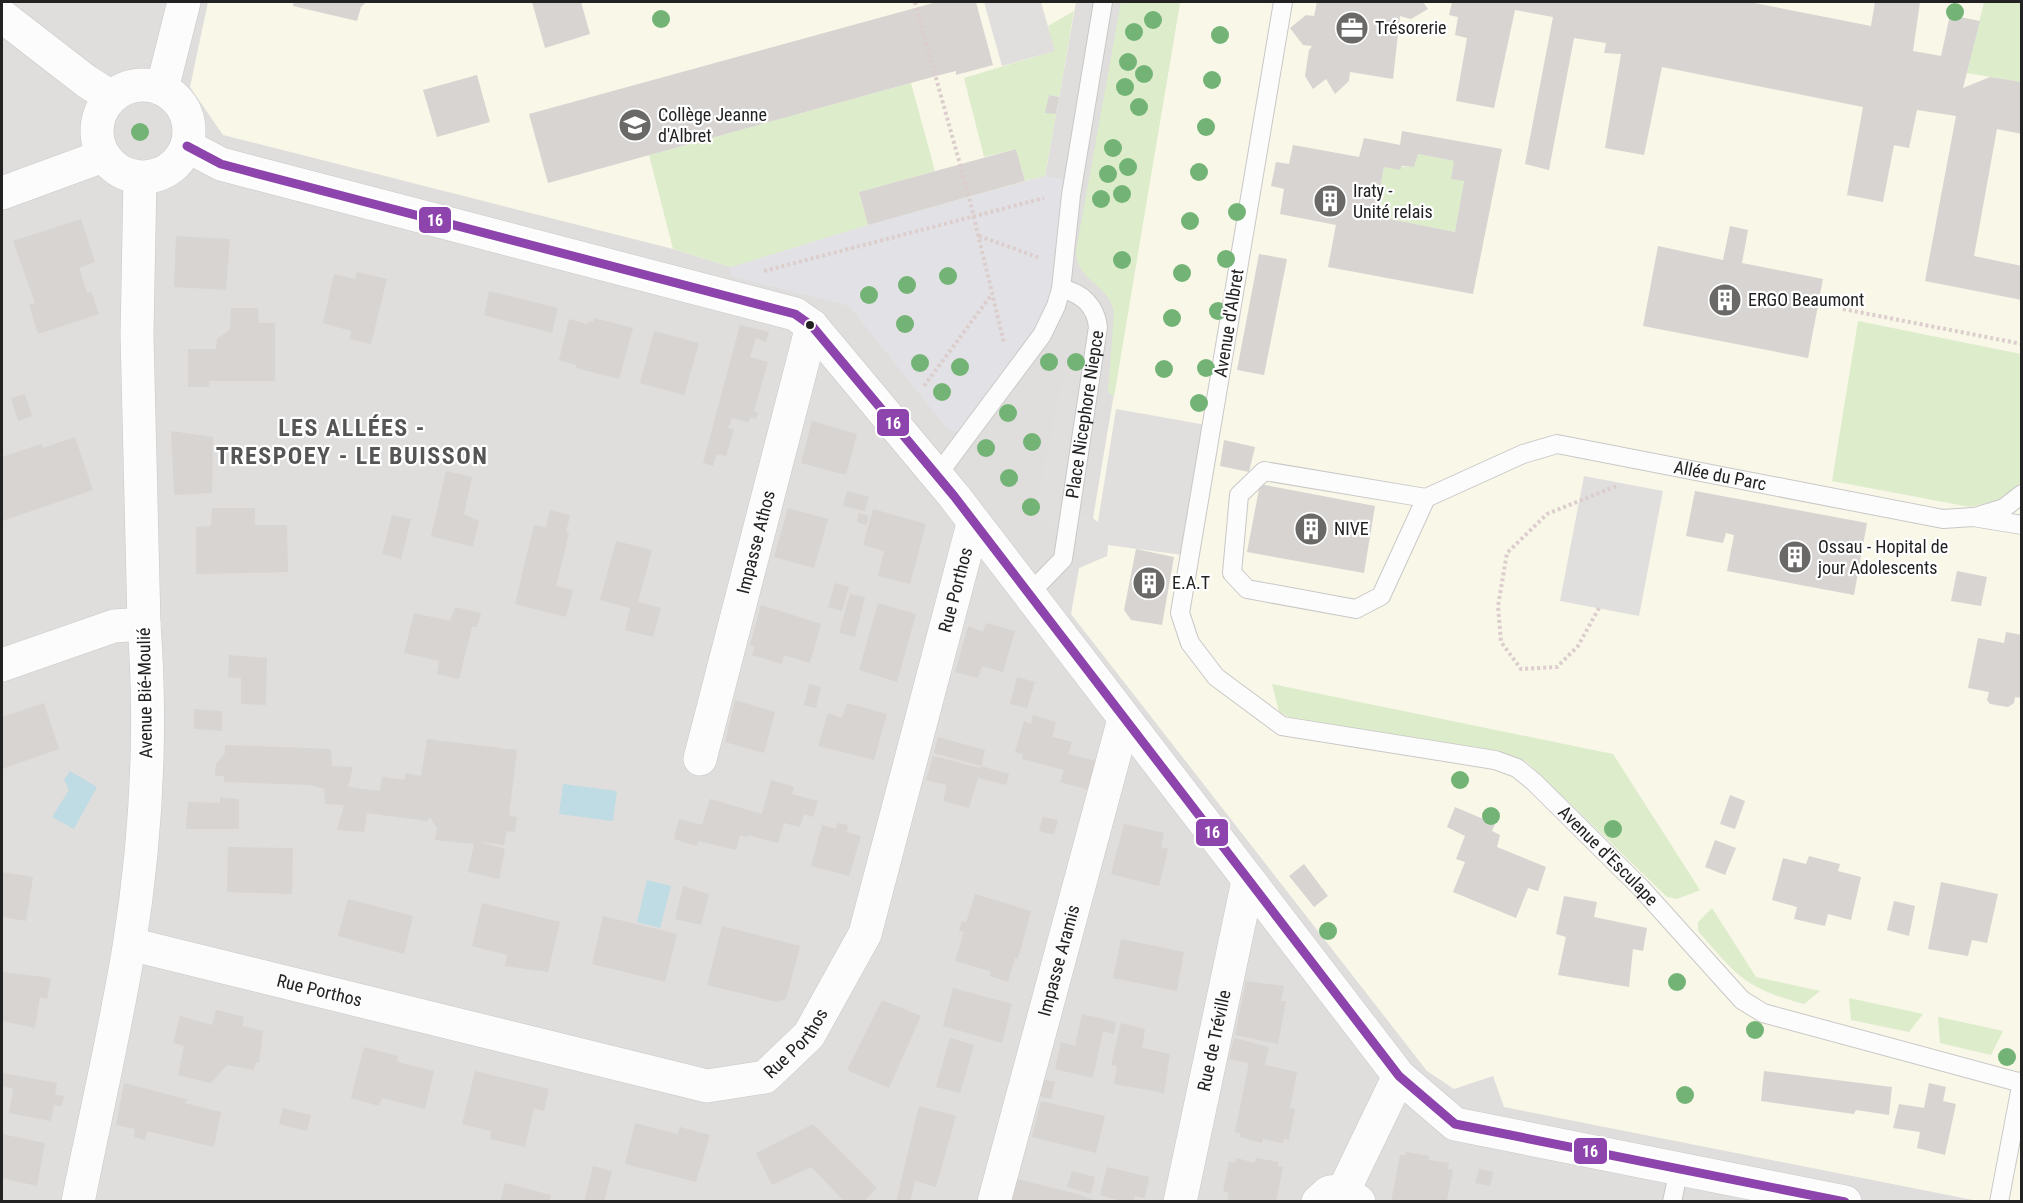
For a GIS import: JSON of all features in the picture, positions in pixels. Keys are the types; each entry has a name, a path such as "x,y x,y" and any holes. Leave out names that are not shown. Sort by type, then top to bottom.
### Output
{"street":[{"path":"162,89 184,2"},
{"path":"2,16 86,81 111,97"},
{"path":"135,85 162,89 182,107 188,126 187,146 180,160 169,170 155,176 140,178 126,175 112,167 103,156 97,141 96,125 101,110 111,97 135,85"},
{"path":"187,146 222,164 795,314 812,326 1029,594 1399,1076 1455,1124 1845,1202"},
{"path":"2,193 103,156"},
{"name":"Avenue Bié-Moulié","path":"78,1202 130,944 145,809 148,671 144,624 137,335 140,178"},
{"name":"Impasse Athos","path":"700,759 812,326"},
{"name":"Rue Porthos","path":"130,944 707,1086 765,1077 809,1035 865,934 973,524"},
{"path":"2,665 114,626 144,624"},
{"name":"Impasse Aramis","path":"994,1202 1124,719"},
{"name":"Rue de Tréville","path":"1180,1202 1248,880"},
{"path":"1340,1198 1399,1076"}],"lane":[{"path":"936,477 1042,335 1061,289 1071,195 1103,2"},
{"name":"Avenue d'Albret","path":"1190,643 1180,613 1282,2"},
{"name":"Place Nicephore Niepce","path":"1029,594 1063,559 1098,327 1097,316 1083,297 1075,291 1061,289"},
{"name":"Allée du Parc","path":"1425,498 1522,454 1557,444 1943,519 1973,517 2022,525"},
{"path":"1264,471 1425,498 1381,596 1356,609 1247,589 1232,573 1239,495 1264,471"},
{"path":"1973,517 2004,508 2022,494"},
{"name":"Avenue d'Esculape","path":"1190,643 1215,677 1282,726 1495,760 1516,768 1534,782 1641,888 1743,1000 1763,1013 2021,1082"},
{"path":"1999,1202 2021,1082"},
{"path":"1672,1202 1679,1169"}],"path":[{"path":"915,2 974,216 1005,345"},
{"path":"755,273 1055,195"},
{"path":"978,236 1047,260"},
{"path":"924,386 992,293"},
{"path":"1843,309 2022,344"},
{"path":"1599,608 1578,646 1557,667 1521,669 1501,642 1498,606 1507,553 1547,514 1619,485"}],"shaded area":[{"path":"2,2 2021,2 2021,1201 2,1201"},
{"name":"Collège Jeanne d'Albret","path":"208,2 1076,2 1045,176 868,225 731,267 673,249 223,135 190,87"},
{"path":"984,2 1041,2 1055,51 1002,66"},
{"path":"1180,2 2021,2 2021,1201 1978,1201 1504,1107 1493,1076 1454,1089 1427,1071 1071,614 1079,568 1107,556 1108,533 1093,518"},
{"path":"1045,176 1069,180 1056,271 1043,321 967,427 959,431 952,431 945,426 849,306 731,276 731,267 868,225"},
{"path":"1065,365 1091,370 1071,507 1098,522 1116,409 1212,426 1190,556 1108,545 1107,556 1084,559 1035,509"},
{"path":"1584,476 1663,491 1639,616 1560,601"}],"green space":[{"path":"1121,2 1180,2 1114,397 1108,392 1114,312 1106,295 1081,269 1076,251"},
{"path":"1984,2 2021,2 2021,82 1967,73"},
{"path":"1074,11 1059,97 1049,95 1046,112 1056,114 1045,176 1025,181 1016,149 984,157 964,78 1054,51 1048,26"},
{"path":"911,83 935,171 859,192 868,225 731,267 673,249 649,155"},
{"path":"1418,154 1454,161 1464,181 1455,232 1375,216 1384,167 1414,167"},
{"path":"1858,321 2021,354 2021,482 2005,499 1970,507 1832,481"},
{"path":"1272,684 1613,754 1700,890 1677,899 1667,897 1526,761 1297,721 1279,712"},
{"path":"1712,908 1756,977 1820,991 1804,1004 1755,986 1733,970 1698,931 1698,922"},
{"path":"1849,998 1923,1014 1909,1032 1851,1020"},
{"path":"1938,1017 2003,1031 1991,1055 1940,1043"}],"water":[{"path":"70,771 97,787 74,829 52,817 69,790 64,780"},
{"path":"563,784 617,791 613,821 559,814"},
{"path":"647,880 671,886 660,928 637,922"}],"building":[{"path":"294,2 366,2 361,7 357,21 293,6"},
{"path":"532,2 581,2 590,34 545,48"},
{"path":"937,2 976,2 993,65 956,75 956,71 936,76 548,183 529,114"},
{"path":"1317,2 1423,2 1428,9 1411,19 1400,16 1393,79 1350,72 1349,81 1335,94 1326,79 1313,89 1305,76 1309,50 1312,46 1303,45 1290,28 1306,15 1314,16"},
{"path":"1452,2 1749,2 1871,26 1875,2 1920,2 1913,51 1941,56 1950,15 1980,21 1963,88 1990,77 2022,82 2022,134 1997,129 1974,256 2022,266 2022,300 1925,281 1956,116 1917,110 1909,148 1894,145 1883,202 1847,195 1863,107 1662,67 1644,155 1605,148 1621,54 1604,53 1606,43 1574,38 1549,170 1525,164 1553,17 1515,10 1494,108 1456,101 1467,38 1455,35 1458,17 1449,15"},
{"path":"477,75 490,122 437,137 423,90"},
{"path":"1049,95 1059,97 1056,114 1045,113"},
{"name":"Iraty - Unité relais","path":"1402,131 1502,149 1473,294 1328,267 1336,225 1280,214 1284,189 1271,186 1276,162 1289,164 1293,145 1359,157 1364,138 1400,145","holes":["1418,154 1454,161 1451,179 1464,181 1455,232 1375,216 1384,167 1400,170 1402,166 1414,167"]},
{"path":"1016,149 1025,181 868,225 859,192"},
{"path":"81,219 95,262 79,268 87,293 91,291 99,314 38,334 29,305 35,303 13,241"},
{"name":"ERGO Beaumont","path":"1730,226 1748,230 1742,263 1823,279 1808,358 1643,326 1658,246 1723,260"},
{"path":"176,236 230,239 226,290 174,287"},
{"path":"1259,254 1287,259 1264,375 1237,370"},
{"path":"357,272 387,279 371,344 350,339 351,331 323,323 334,274 355,279"},
{"path":"489,291 558,308 552,333 484,315"},
{"path":"231,308 258,308 259,323 275,323 275,381 209,381 209,387 188,387 188,349 216,349 217,339 230,330"},
{"path":"594,318 633,328 619,379 576,368 576,365 559,360 569,319 587,324 588,321 593,322"},
{"path":"740,325 769,332 766,342 756,338 750,357 768,362 754,411 758,412 756,419 751,417 748,422 732,418 728,428 734,430 726,456 717,454 713,466 703,463"},
{"path":"654,331 699,343 684,395 640,383"},
{"path":"25,394 32,416 18,421 11,398"},
{"path":"812,421 857,434 846,475 801,463"},
{"path":"171,431 213,437 212,493 174,495"},
{"path":"75,437 93,490 2,521 2,457 41,444 43,448"},
{"path":"1224,440 1255,447 1249,472 1220,466"},
{"path":"446,471 472,477 464,514 479,521 473,547 431,536"},
{"name":"NIVE","path":"1260,484 1375,506 1364,573 1247,552"},
{"path":"847,491 869,497 865,511 843,506"},
{"name":"Ossau - Hopital de jour Adolescents","path":"1695,491 1867,523 1854,595 1727,571 1734,535 1726,533 1723,543 1686,536"},
{"path":"212,508 255,508 255,525 287,525 288,572 196,574 196,527 211,526"},
{"path":"788,508 828,519 814,568 774,557"},
{"path":"873,509 926,524 910,584 878,576 884,551 863,545"},
{"path":"550,510 570,515 566,532 569,533 556,586 573,590 566,617 515,604 534,525 546,527"},
{"path":"859,513 869,516 866,525 857,522"},
{"path":"392,515 411,519 401,559 382,554"},
{"path":"616,541 652,550 638,602 661,608 653,637 625,630 630,608 600,600"},
{"name":"E.A.T","path":"1136,549 1174,557 1162,625 1131,620 1124,610"},
{"path":"1957,571 1987,577 1981,606 1951,601"},
{"path":"835,583 849,587 842,611 828,607"},
{"path":"850,594 865,597 855,637 839,633"},
{"path":"878,603 916,614 897,682 859,670"},
{"path":"761,605 821,624 810,663 784,655 782,664 752,655 755,647 750,645"},
{"path":"455,607 481,613 477,627 472,627 459,679 437,674 439,661 404,653 414,613 450,621"},
{"path":"986,623 1015,631 1003,672 982,666 978,678 955,672 968,626 983,632"},
{"path":"2006,632 2022,635 2022,698 2015,697 2014,703 2008,707 1990,704 1987,700 1989,692 1968,688 1978,638 2004,643"},
{"path":"229,655 267,658 266,705 241,704 241,678 228,677"},
{"path":"1017,677 1035,682 1027,708 1010,704"},
{"path":"809,684 821,687 816,708 804,705"},
{"path":"735,700 775,712 764,753 725,742"},
{"path":"44,703 59,749 2,769 2,717"},
{"path":"847,703 887,714 874,760 818,746 828,713 842,718"},
{"path":"194,709 222,711 222,731 194,729"},
{"path":"1033,715 1056,722 1052,737 1072,742 1068,754 1096,761 1089,790 1060,782 1064,770 1022,759 1023,754 1015,752 1024,721 1031,724"},
{"path":"938,737 985,750 981,766 934,753"},
{"path":"427,739 517,750 509,816 517,817 515,832 507,831 504,845 477,841 505,849 499,879 468,872 474,844 435,840 437,828 430,817 427,821 367,813 364,832 337,830 344,805 325,804 324,789 310,785 224,782 224,776 215,776 216,764 225,753 225,745 331,749 332,766 353,767 348,787 380,791 382,777 404,780 406,773 421,776"},
{"path":"933,756 980,768 981,766 1009,774 1006,785 978,778 969,808 943,801 947,785 926,780"},
{"path":"771,780 794,787 792,794 818,801 813,817 804,814 800,827 784,823 778,843 740,835 736,850 699,841 696,846 674,839 679,819 702,825 710,799 762,814"},
{"path":"1730,795 1745,801 1735,829 1720,824"},
{"path":"220,797 239,799 239,829 186,829 188,802 220,803"},
{"path":"1455,807 1495,824 1492,831 1500,835 1497,847 1546,867 1538,891 1528,888 1516,918 1453,892 1465,862 1456,859 1465,836 1447,827"},
{"path":"1043,817 1058,820 1054,835 1039,831"},
{"path":"837,823 848,825 847,832 861,836 849,876 811,866 822,825 836,829"},
{"path":"1124,824 1164,833 1161,847 1168,849 1159,886 1111,874"},
{"path":"1715,840 1736,848 1725,875 1705,867"},
{"path":"228,847 293,848 292,894 227,892"},
{"path":"1809,856 1840,864 1838,871 1861,877 1851,920 1828,914 1825,926 1794,919 1797,907 1772,900 1783,858 1806,864"},
{"path":"1304,864 1328,896 1314,907 1289,876"},
{"path":"2,872 33,877 26,921 2,917"},
{"path":"1941,882 1998,894 1987,943 1972,940 1968,956 1928,949"},
{"path":"683,886 709,894 701,925 675,919"},
{"path":"975,894 1031,911 1018,959 1015,958 1008,982 990,976 990,971 955,961 964,932 959,931 962,921 966,923"},
{"path":"1564,896 1597,902 1594,917 1647,928 1643,951 1633,949 1629,987 1558,975 1566,937 1556,934"},
{"path":"348,899 413,916 404,954 338,936"},
{"path":"1894,901 1915,906 1909,936 1887,930"},
{"path":"482,903 560,922 548,972 505,966 507,955 472,946"},
{"path":"603,916 677,934 665,982 592,964"},
{"path":"722,926 800,946 786,999 777,1002 707,985"},
{"path":"1121,939 1184,952 1177,991 1113,978"},
{"path":"2,972 51,978 47,999 40,997 35,1028 2,1021"},
{"path":"1246,981 1284,986 1281,1001 1286,1001 1278,1044 1235,1035"},
{"path":"953,988 1012,1004 1002,1043 943,1026"},
{"path":"882,1000 921,1016 889,1088 847,1070"},
{"path":"216,1010 244,1017 242,1026 263,1031 259,1063 256,1062 254,1070 227,1065 211,1083 178,1075 184,1046 173,1043 180,1016 212,1025"},
{"path":"1082,1014 1116,1022 1114,1034 1103,1031 1093,1078 1055,1069 1061,1042 1075,1046"},
{"path":"1121,1023 1145,1029 1142,1048 1170,1054 1164,1093 1114,1084 1117,1066 1111,1065"},
{"path":"950,1038 974,1045 960,1093 936,1087"},
{"path":"1234,1038 1269,1047 1265,1065 1297,1072 1290,1108 1295,1109 1289,1140 1284,1139 1283,1143 1263,1139 1262,1143 1240,1137 1240,1133 1235,1132 1249,1063 1229,1059"},
{"path":"364,1047 398,1056 397,1062 434,1071 425,1109 382,1098 379,1106 351,1098"},
{"path":"475,1071 549,1089 544,1111 534,1108 525,1147 490,1139 491,1131 462,1124"},
{"path":"1764,1071 1892,1087 1889,1115 1856,1110 1854,1114 1761,1101"},
{"path":"2,1073 57,1083 55,1095 64,1096 62,1106 54,1105 51,1121 9,1113 13,1089 2,1086"},
{"path":"1036,1078 1055,1082 1051,1099 1032,1094"},
{"path":"124,1083 189,1100 184,1103 221,1112 214,1147 147,1131 145,1140 134,1137 135,1129 116,1125"},
{"path":"1929,1083 1946,1087 1943,1101 1956,1104 1945,1155 1917,1148 1920,1132 1893,1128 1899,1104 1924,1108"},
{"path":"1041,1101 1105,1116 1096,1153 1032,1137"},
{"path":"919,1106 956,1116 936,1187 915,1181 910,1202 896,1202"},
{"path":"283,1108 311,1115 307,1131 279,1124"},
{"path":"635,1123 677,1134 680,1127 710,1135 696,1182 625,1164"},
{"path":"813,1124 877,1188 863,1202 845,1202 811,1167 772,1185 756,1153"},
{"path":"2,1134 45,1143 37,1186 2,1178"},
{"path":"1406,1152 1429,1156 1429,1160 1449,1163 1448,1169 1453,1170 1447,1200 1391,1202 1400,1155 1406,1155"},
{"path":"1236,1158 1255,1163 1256,1158 1279,1162 1278,1166 1283,1167 1276,1202 1227,1202 1229,1193 1223,1191 1229,1161 1235,1163"},
{"path":"593,1166 612,1171 604,1202 584,1202"},
{"path":"1107,1167 1149,1177 1145,1198 1135,1196 1133,1202 1124,1202 1100,1195"},
{"path":"1479,1169 1493,1172 1490,1186 1475,1183"},
{"path":"1072,1171 1095,1177 1091,1194 1067,1187"},
{"path":"1009,1177 1077,1194 1101,1202 1002,1202"},
{"path":"505,1183 551,1195 549,1202 500,1202"}],"transit line":[{"name":"16","path":"187,146 221,164 795,314 812,326 954,496 1399,1076 1455,1124 1845,1202"}],"place":[{"name":"Trésorerie","path":"1352,28"},
{"name":"Collège Jeanne d'Albret","path":"635,125"},
{"name":"Iraty - Unité relais","path":"1330,201"},
{"name":"ERGO Beaumont","path":"1725,300"},
{"name":"NIVE","path":"1311,529"},
{"name":"Ossau - Hopital de jour Adolescents","path":"1795,557"},
{"name":"E.A.T","path":"1149,583"}],"district":[{"name":"LES ALLÉES - TRESPOEY - LE BUISSON","path":"352,442"}]}
